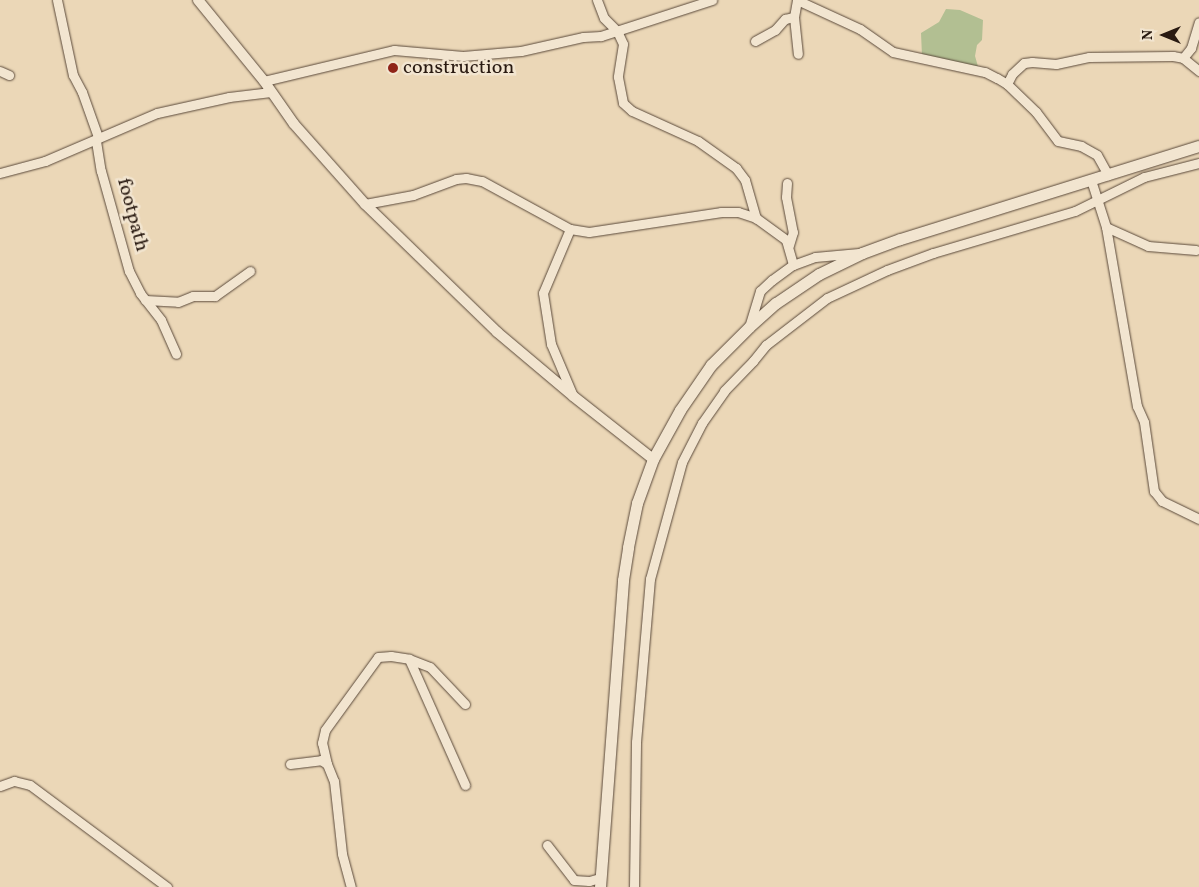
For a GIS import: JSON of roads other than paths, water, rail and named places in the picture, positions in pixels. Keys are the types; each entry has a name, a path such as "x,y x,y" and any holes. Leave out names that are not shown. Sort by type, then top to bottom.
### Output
{"main road":[{"path":"600,882 623,580 637,504 653,459 694,388 712,365 749,327 796,288 862,253 900,239 1199,146"}],"street":[{"name":"footpath","path":"57,0 73,75 82,92 98,137 96,141 100,165 129,271 145,300 162,320 176,354"},
{"path":"198,0 264,81 294,124 366,204 497,332 573,396 653,459"},
{"path":"597,0 604,18 617,31 622,44 618,77 623,103 632,111 698,141 736,168 745,180 756,218"},
{"path":"264,81 394,50 446,55 494,54 521,51 617,31 712,0"},
{"path":"798,54 794,17 797,0 860,29 893,52 985,72 1008,84 1036,112 1058,141 1081,146 1097,155 1108,175"},
{"path":"755,41 774,30 785,20 794,17"},
{"path":"1183,58 1191,48 1199,22"},
{"path":"1008,84 1017,68 1032,62 1056,64 1089,57 1164,55 1183,58 1199,71"},
{"path":"0,70 9,75"},
{"path":"0,173 46,161 98,137 166,111 229,97 271,92"},
{"path":"634,887 636,742 650,579 682,462 702,423 724,391 766,345 827,298 888,270 932,253 1075,211 1144,177 1199,163"},
{"path":"366,204 420,193 456,179 474,178 570,229 595,232 721,212 738,212 756,218 786,240 789,245 793,265"},
{"path":"1091,180 1099,200 1106,227 1132,368 1137,406 1144,422 1154,491 1162,501 1199,519"},
{"path":"787,182 786,197 793,232 789,245"},
{"path":"1106,227 1148,246 1196,250"},
{"path":"570,229 543,293 551,344 573,396"},
{"path":"749,327 760,292 772,280 793,265 814,257 862,253"},
{"path":"145,300 178,302 201,296 215,296 250,271"},
{"path":"351,887 342,854 334,781 327,764 322,743 325,730 378,657 391,656 409,659 430,667 465,704"},
{"path":"409,659 465,785"},
{"path":"290,764 321,760 327,764"},
{"path":"0,786 14,781 30,785 166,887"},
{"path":"547,845 574,880 600,882"}],"place":[{"name":"construction","path":"393,68"}]}
